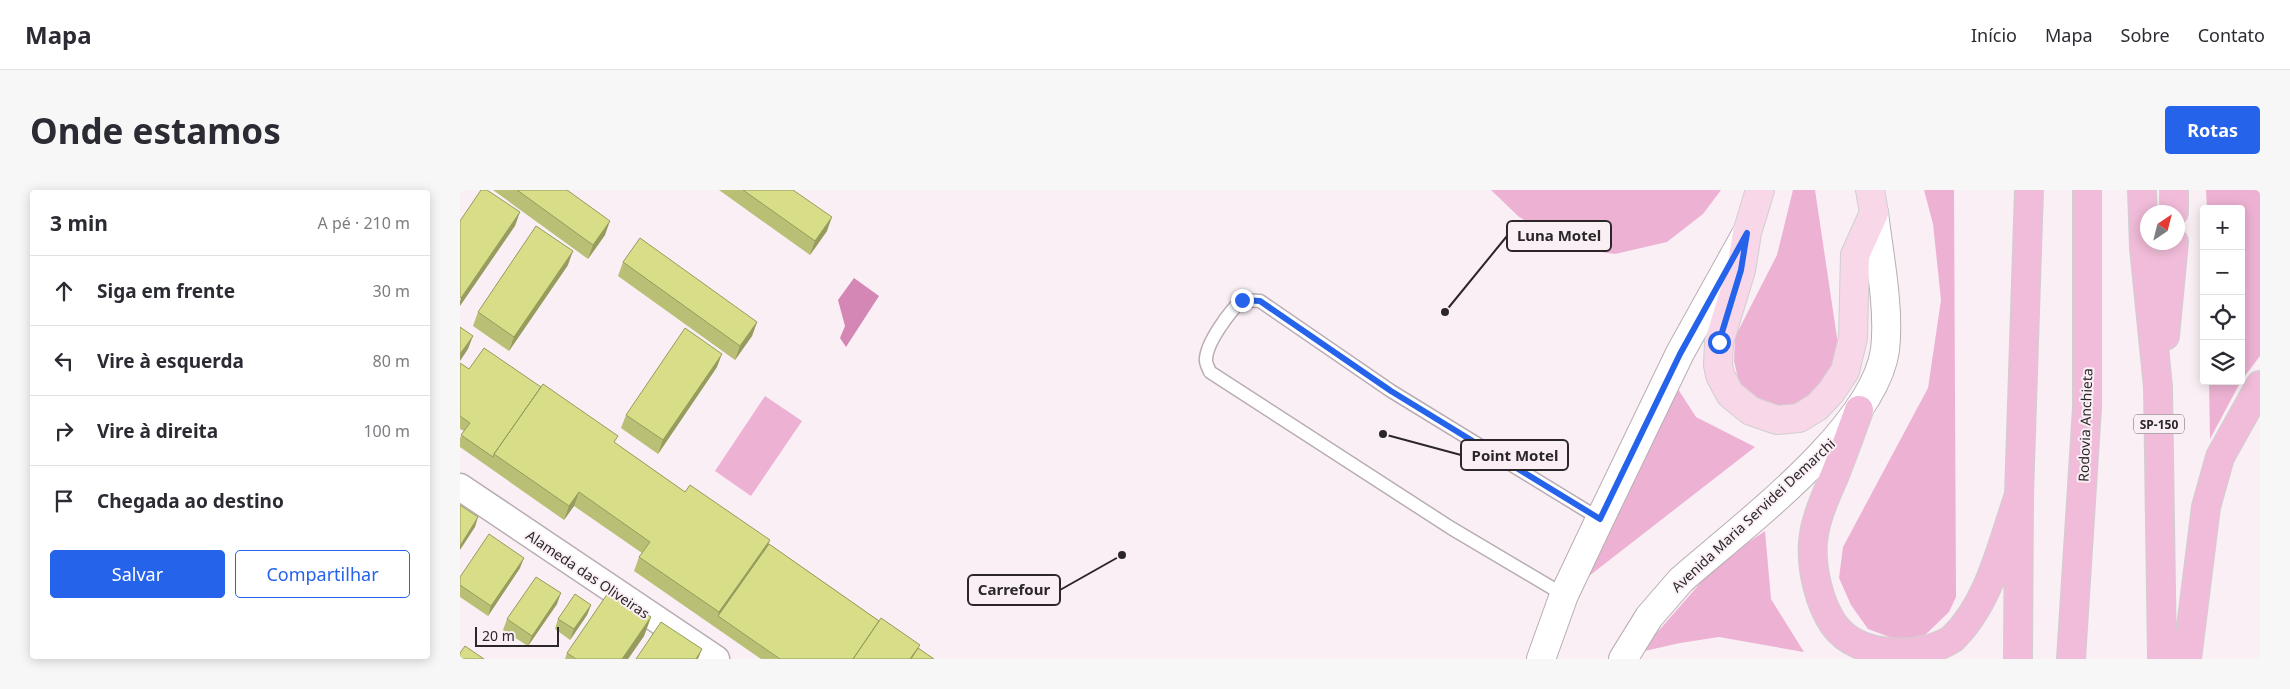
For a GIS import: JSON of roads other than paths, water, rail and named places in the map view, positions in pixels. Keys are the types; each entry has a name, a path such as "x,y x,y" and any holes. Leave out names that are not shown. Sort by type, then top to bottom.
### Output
{"highway":[{"path":"2018,659 2019,495 2029,190"},
{"name":"Rodovia Anchieta","path":"2071,659 2087,408 2087,190"},
{"name":"SP-150","path":"2142,190 2144,248 2158,387 2162,659"},
{"path":"2174,190 2174,205"},
{"name":"SP-150","path":"2158,387 2173,250"},
{"path":"2187,659 2206,507 2220,457 2260,384"},
{"path":"1859,410 1820,509 1813,542 1813,554 1818,585 1826,610 1840,632 1862,648 1891,658 1912,658 1934,652 1952,640 1970,618 1981,598 2019,495"}],"main road":[{"path":"1760,190 1747,233 1741,270 1719,342 1720,375 1730,394 1765,418 1787,420 1799,418 1817,407 1845,371 1853,338 1855,255 1872,202"},
{"name":"Avenida Maria Servidei Demarchi","path":"1623,659 1644,624 1672,588 1815,461 1859,410 1880,370 1885,349 1885,308 1872,202"},
{"path":"1541,659 1564,595 1600,519 1680,354 1747,233"}],"street":[{"name":"Alameda das Oliveiras","path":"460,487 716,659"}],"lane":[{"path":"1564,595 1443,523 1210,372 1206,360 1215,336 1229,312 1242,300 1260,301 1391,391 1600,519"}],"place":[{"name":"Luna Motel","path":"1445,312"},
{"name":"Point Motel","path":"1383,434"},
{"name":"Carrefour","path":"1122,555"}]}
